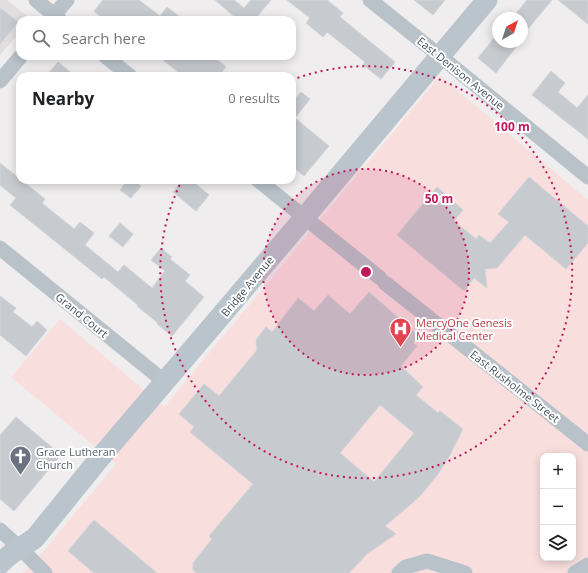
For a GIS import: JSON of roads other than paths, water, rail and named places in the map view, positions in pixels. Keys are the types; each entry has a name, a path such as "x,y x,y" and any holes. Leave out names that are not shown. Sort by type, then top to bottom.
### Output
{"street":[{"path":"36,0 53,16"},
{"path":"56,16 67,0"},
{"name":"East Denison Avenue","path":"370,0 588,177"},
{"name":"Bridge Avenue","path":"0,564 11,553 35,538 99,459 487,0"},
{"path":"0,81 18,60"},
{"path":"110,60 125,72"},
{"name":"East Rusholme Street","path":"263,184 588,444"},
{"name":"Grand Court","path":"0,248 165,382"},
{"path":"0,530 45,573"},
{"path":"399,573 406,568 426,561 466,573"},
{"path":"575,573 588,565"}],"place":[{"name":"MercyOne Genesis Medical Center","path":"401,348"},
{"name":"Grace Lutheran Church","path":"21,476"}]}
